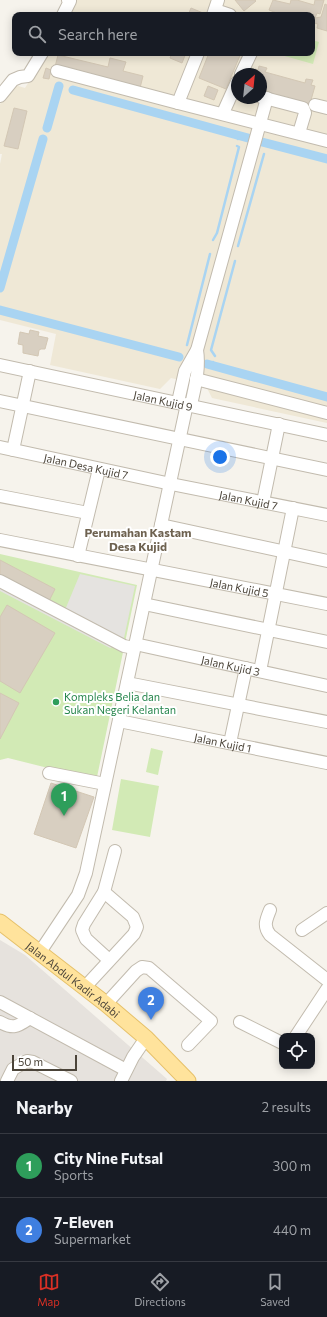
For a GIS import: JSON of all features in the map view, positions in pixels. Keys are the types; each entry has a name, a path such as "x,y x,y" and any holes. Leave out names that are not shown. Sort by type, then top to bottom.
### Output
{"main road":[{"name":"Jalan Abdul Kadir Adabi","path":"0,922 106,1004 146,1038 188,1081"},
{"name":"Jalan Abdul Kadir Adabi","path":"146,1038 176,1058 201,1081"}],"street":[{"path":"64,12 70,0"},
{"path":"0,96 13,80 28,76 40,56"},
{"path":"178,103 197,56"},
{"path":"244,68 249,56"},
{"path":"57,71 327,140"},
{"path":"223,113 231,96"},
{"path":"267,98 303,108 305,113 299,133"},
{"path":"40,952 78,895 83,884 180,439 185,404 185,371 197,350 260,123 263,104"},
{"path":"185,404 196,379 199,361 197,350"},
{"name":"Jalan Kujid 9","path":"0,365 327,434"},
{"path":"4,450 23,406 30,371"},
{"path":"196,379 327,413"},
{"path":"0,401 327,470"},
{"path":"263,502 279,424"},
{"name":"Jalan Desa Kujid 7","path":"4,450 171,484"},
{"path":"78,556 99,469"},
{"name":"Jalan Kujid 7","path":"171,484 327,515"},
{"path":"0,496 88,514"},
{"path":"260,671 277,594 293,508"},
{"path":"162,525 327,561"},
{"name":"Jalan Kujid 5","path":"0,540 78,556 152,568 327,604"},
{"name":"Jalan Kujid 3","path":"0,581 124,646 134,646 246,668 327,686"},
{"path":"144,604 327,642"},
{"path":"230,743 246,668"},
{"path":"127,683 327,722"},
{"name":"Jalan Kujid 1","path":"118,721 327,763"},
{"path":"48,773 105,784"},
{"path":"109,960 86,939 83,934 82,927 104,892 115,851"},
{"path":"85,987 136,931 135,920 104,892"},
{"path":"270,910 265,921 266,930 270,935 327,980"},
{"path":"302,930 327,913"},
{"path":"106,1004 136,971 142,967 149,968 212,1021 188,1046"},
{"path":"298,1033 327,989"},
{"path":"0,1002 126,1070"},
{"path":"0,1022 9,1027 17,1026 30,1018"},
{"path":"240,1022 279,1042"},
{"path":"121,1081 126,1070 146,1038"},
{"path":"7,1081 13,1069 27,1061 33,1062 71,1081"}],"shaded area":[{"path":"73,0 327,0 327,423 212,398 206,386 171,378 160,389 50,365 56,334 0,320 0,164 2,154 0,154 0,104 15,85 25,88 45,56 315,56 315,12 67,12"},
{"path":"80,574 135,586 124,638 111,634 65,610"},
{"path":"0,583 117,645 110,648 0,591"},
{"path":"0,940 25,955 167,1079 166,1081 0,1081"}],"green space":[{"path":"315,41 319,42 313,64 285,56 315,56"},
{"name":"Kompleks Belia dan Sukan Negeri Kelantan","path":"0,554 137,585 97,777 52,769 8,758 0,760"},
{"path":"151,748 163,751 158,775 146,772"},
{"path":"121,779 159,786 150,837 112,830"}],"building":[{"path":"235,0 255,0 256,1 244,11"},
{"path":"273,0 290,4 291,0 297,0 314,5 315,0 324,0 320,14 317,13 315,18 315,12 274,12 269,10"},
{"path":"325,4 327,5 327,31 317,28 318,24 315,23 315,18 321,17"},
{"path":"191,8 201,12 189,12"},
{"path":"58,56 108,67 110,58 126,62 123,71 143,76 140,88 55,67"},
{"path":"171,56 185,56 182,63 170,58"},
{"path":"208,56 240,56 235,68 231,68 231,77 226,89 199,78"},
{"path":"46,68 51,70 49,79 43,78"},
{"path":"267,73 305,83 306,79 313,80 311,85 315,86 309,107 267,96"},
{"path":"208,86 218,90 214,100 204,96"},
{"path":"14,108 27,111 18,149 4,146"},
{"path":"30,330 39,332 38,336 48,338 45,349 39,350 38,356 23,353 23,345 18,344 20,332 29,334"},
{"path":"0,560 55,589 49,601 0,576"},
{"path":"7,605 55,633 20,693 0,681 0,617"},
{"path":"0,693 19,703 0,739"},
{"path":"51,783 94,797 76,848 34,834"}],"waterway":[{"path":"47,128 59,86"},
{"path":"73,90 248,138"},
{"path":"238,139 239,135"},
{"path":"0,288 43,139"},
{"path":"262,142 327,159"},
{"path":"213,240 217,233 239,147 237,146"},
{"path":"238,246 264,154"},
{"path":"187,345 210,254"},
{"path":"215,356 211,350 235,261"},
{"path":"0,310 179,357"},
{"path":"212,366 213,362"},
{"path":"207,364 327,397"}],"place":[{"name":"Kompleks Belia dan Sukan Negeri Kelantan","path":"56,702"},
{"name":"City Nine Futsal","path":"64,816"},
{"name":"7-Eleven","path":"151,1020"}],"district":[{"name":"Perumahan Kastam Desa Kujid","path":"138,539"}]}
